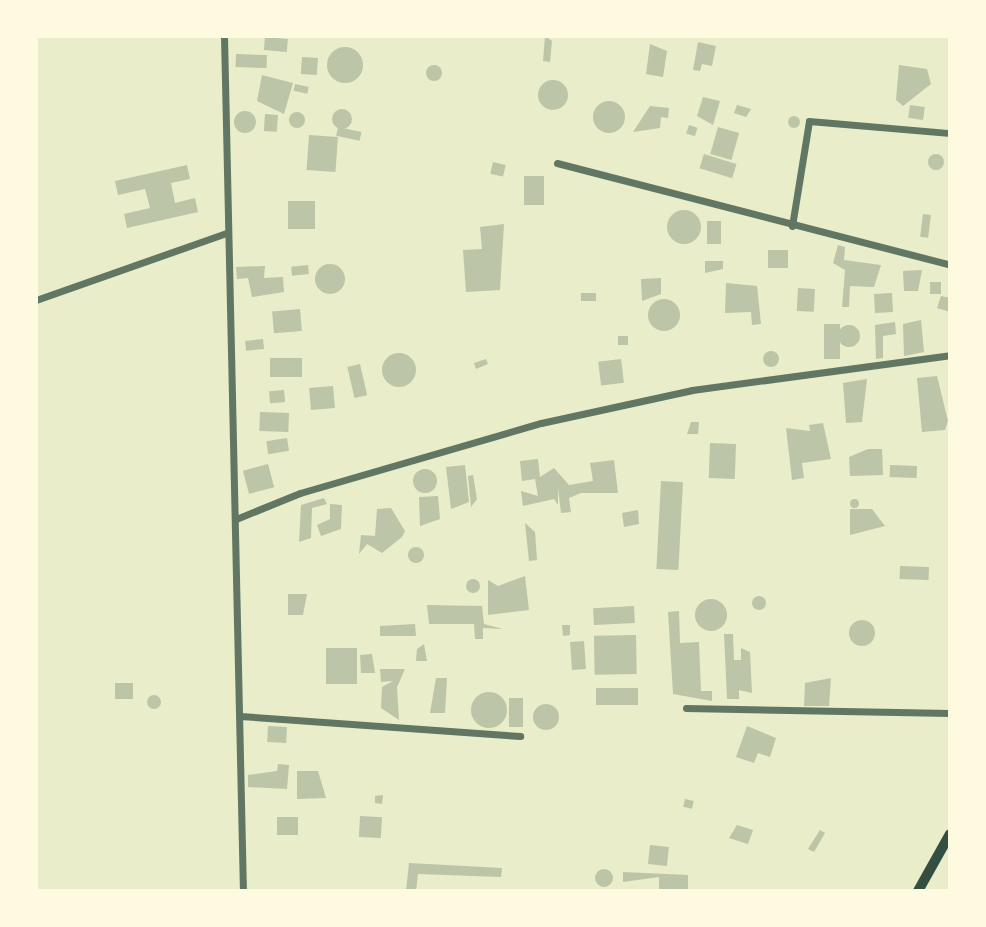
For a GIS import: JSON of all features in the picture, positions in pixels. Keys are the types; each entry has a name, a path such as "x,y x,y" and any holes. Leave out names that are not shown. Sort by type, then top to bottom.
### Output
{"main road":[{"path":"918,891 950,834"}],"street":[{"path":"224,36 243,891"},
{"path":"792,226 809,121 950,133"},
{"path":"557,163 950,265"},
{"path":"36,300 226,233"},
{"path":"236,519 300,493 541,423 692,390 950,355"},
{"path":"686,708 950,713"},
{"path":"240,716 520,736"}],"building":[{"path":"545,36 552,41 550,62 543,61"},
{"path":"265,37 288,39 287,52 264,50"},
{"path":"698,42 716,46 712,66 702,64 700,71 693,70"},
{"path":"650,44 667,51 663,77 646,74"},
{"path":"345,47 358,52 363,65 358,78 345,83 332,78 327,65 332,52"},
{"path":"236,54 267,55 267,68 236,67"},
{"path":"302,57 318,58 317,75 301,74"},
{"path":"434,65 442,73 434,81 426,73"},
{"path":"899,65 927,69 931,84 903,106 896,100"},
{"path":"262,75 293,83 284,114 257,101"},
{"path":"553,80 559,81 567,89 567,101 559,109 553,110 547,109 539,101 538,95 539,89 547,81"},
{"path":"295,84 309,87 307,94 294,91"},
{"path":"703,97 720,101 713,125 697,116"},
{"path":"609,101 620,106 625,117 620,128 609,133 598,128 593,117 598,106"},
{"path":"737,105 751,109 746,117 734,113"},
{"path":"910,105 925,107 923,120 908,118"},
{"path":"650,106 669,108 668,118 661,117 660,128 633,132"},
{"path":"342,109 349,112 352,119 349,126 342,129 335,126 332,119 335,112"},
{"path":"245,111 253,114 256,122 253,130 245,133 237,130 234,122 237,114"},
{"path":"294,112 300,112 305,120 303,126 294,128 289,123 289,117"},
{"path":"265,114 278,115 277,132 264,131"},
{"path":"789,117 799,117 799,127 789,127"},
{"path":"689,125 698,128 695,136 686,134"},
{"path":"338,127 361,132 360,141 336,136"},
{"path":"718,127 739,133 731,160 710,154"},
{"path":"309,135 338,137 335,172 307,170"},
{"path":"704,154 737,164 732,178 700,168"},
{"path":"933,154 939,154 944,162 942,168 933,170 928,165 928,159"},
{"path":"493,162 506,165 503,177 490,174"},
{"path":"187,165 190,179 171,183 175,203 195,198 198,212 127,228 124,214 150,208 145,189 118,195 115,181"},
{"path":"524,176 544,176 544,205 524,205"},
{"path":"288,201 315,201 315,229 288,229"},
{"path":"684,210 696,215 701,227 696,239 684,244 672,239 667,227 672,215"},
{"path":"923,214 931,215 928,238 920,237"},
{"path":"707,221 721,221 721,244 707,244"},
{"path":"504,224 500,290 466,292 463,250 482,249 480,227"},
{"path":"838,245 845,247 844,260 881,265 874,287 850,286 849,307 842,307 845,270 833,263"},
{"path":"768,250 788,250 788,268 768,268"},
{"path":"705,261 723,261 723,269 705,273"},
{"path":"330,264 341,268 345,279 341,290 330,294 319,290 315,279 319,268"},
{"path":"308,265 309,274 292,276 291,267"},
{"path":"265,266 264,278 283,277 284,292 252,297 248,278 237,279 236,267"},
{"path":"922,270 918,291 904,291 903,271"},
{"path":"661,278 661,294 642,301 641,279"},
{"path":"930,282 941,282 941,294 930,294"},
{"path":"726,283 757,286 761,324 752,325 751,312 725,313"},
{"path":"798,288 815,289 814,312 797,311"},
{"path":"581,293 596,293 596,301 581,301"},
{"path":"892,293 893,312 875,313 874,294"},
{"path":"941,296 950,298 950,312 937,308"},
{"path":"664,299 675,304 680,315 675,326 664,331 653,326 648,315 653,304"},
{"path":"300,309 302,331 274,333 272,311"},
{"path":"921,320 924,352 904,356 903,324"},
{"path":"895,322 896,334 883,336 883,358 876,359 875,325"},
{"path":"824,324 840,324 840,359 824,359"},
{"path":"849,325 860,336 849,347 838,336"},
{"path":"618,336 628,336 628,345 618,345"},
{"path":"263,339 264,349 246,351 245,341"},
{"path":"771,351 777,353 777,365 771,367 765,365 763,359 765,353"},
{"path":"399,353 411,358 416,370 411,382 399,387 387,382 382,370 387,358"},
{"path":"270,358 302,358 302,377 270,377"},
{"path":"486,359 488,364 476,369 474,363"},
{"path":"621,359 624,383 601,386 598,362"},
{"path":"360,364 367,395 355,398 347,367"},
{"path":"937,376 948,421 945,430 922,432 917,378"},
{"path":"867,379 862,422 846,423 843,383"},
{"path":"333,386 335,408 311,410 309,388"},
{"path":"284,390 285,402 270,403 269,391"},
{"path":"260,412 289,413 288,432 259,431"},
{"path":"691,422 699,422 698,434 687,434"},
{"path":"823,423 831,459 802,463 804,478 792,480 786,428 810,431 809,425"},
{"path":"287,438 289,451 268,454 266,441"},
{"path":"710,443 736,444 735,479 709,478"},
{"path":"868,449 882,449 883,475 850,476 849,457"},
{"path":"538,459 540,477 554,468 569,485 593,481 590,463 614,460 618,493 581,493 569,498 571,512 561,513 558,488 558,505 554,499 523,506 521,491 538,496 535,479 522,481 520,461"},
{"path":"268,464 274,487 249,494 243,471"},
{"path":"465,465 469,502 451,509 446,467"},
{"path":"890,465 917,466 917,478 890,477"},
{"path":"425,469 436,476 437,481 430,492 425,493 414,486 413,481 420,470"},
{"path":"473,475 477,499 471,507 468,476"},
{"path":"661,481 683,482 678,570 656,569"},
{"path":"438,496 440,519 420,526 419,497"},
{"path":"324,498 327,504 312,508 311,538 299,542 301,505"},
{"path":"854,498 859,503 854,508 849,503"},
{"path":"330,504 342,505 341,529 321,536 317,525 330,519"},
{"path":"391,508 405,531 402,537 382,553 367,544 359,554 361,535 375,536 377,509"},
{"path":"850,509 872,509 885,526 850,535"},
{"path":"638,510 639,524 624,527 622,513"},
{"path":"525,523 535,532 537,560 529,561"},
{"path":"416,547 422,549 422,561 416,563 410,561 408,555 410,549"},
{"path":"900,566 929,567 929,580 900,579"},
{"path":"525,576 529,610 488,615 488,580 498,586"},
{"path":"473,579 480,586 473,593 466,586"},
{"path":"288,594 307,594 303,615 288,615"},
{"path":"759,596 766,603 759,610 752,603"},
{"path":"711,599 722,604 727,615 722,626 711,631 700,626 695,615 700,604"},
{"path":"427,605 482,606 484,624 503,629 483,628 483,639 475,639 474,624 429,624"},
{"path":"634,606 635,623 594,625 593,608"},
{"path":"679,611 680,643 699,642 701,691 712,691 712,701 673,694 668,612"},
{"path":"862,620 871,624 875,633 871,642 862,646 853,642 849,633 853,624"},
{"path":"415,624 416,636 380,636 380,626"},
{"path":"562,625 570,625 570,635 563,636"},
{"path":"724,634 733,634 734,660 741,660 741,648 750,652 752,693 739,690 739,699 727,699"},
{"path":"636,635 637,674 595,675 594,636"},
{"path":"584,641 586,669 572,670 570,642"},
{"path":"424,644 427,661 416,661 417,649"},
{"path":"326,648 357,648 357,684 326,684"},
{"path":"372,654 375,673 361,673 360,655"},
{"path":"380,669 405,669 397,687 399,720 381,708 382,687 393,681 381,682"},
{"path":"436,678 447,678 445,713 430,713"},
{"path":"831,678 829,706 804,706 805,683"},
{"path":"115,683 133,683 133,699 115,699"},
{"path":"596,688 638,688 638,705 596,705"},
{"path":"489,692 502,697 507,710 502,723 489,728 476,723 471,710 476,697"},
{"path":"154,695 161,702 154,709 147,702"},
{"path":"509,698 523,698 523,727 509,727"},
{"path":"546,704 555,708 559,717 555,726 546,730 537,726 533,717 537,708"},
{"path":"268,726 287,727 286,743 267,742"},
{"path":"747,726 776,738 770,757 758,753 754,763 736,757"},
{"path":"278,764 289,765 287,789 248,787 248,775 277,771"},
{"path":"297,771 318,771 326,798 297,799"},
{"path":"383,795 382,804 375,803 375,796"},
{"path":"685,799 694,801 692,809 683,807"},
{"path":"360,816 382,817 381,838 359,837"},
{"path":"277,817 298,817 298,835 277,835"},
{"path":"737,825 753,830 748,844 729,838"},
{"path":"820,830 825,833 814,852 808,849"},
{"path":"650,845 669,847 667,866 648,864"},
{"path":"409,863 502,868 501,877 418,874 416,891 406,891"},
{"path":"604,869 613,878 604,887 595,878"},
{"path":"623,872 688,875 688,891 659,891 659,877 623,882"}]}
